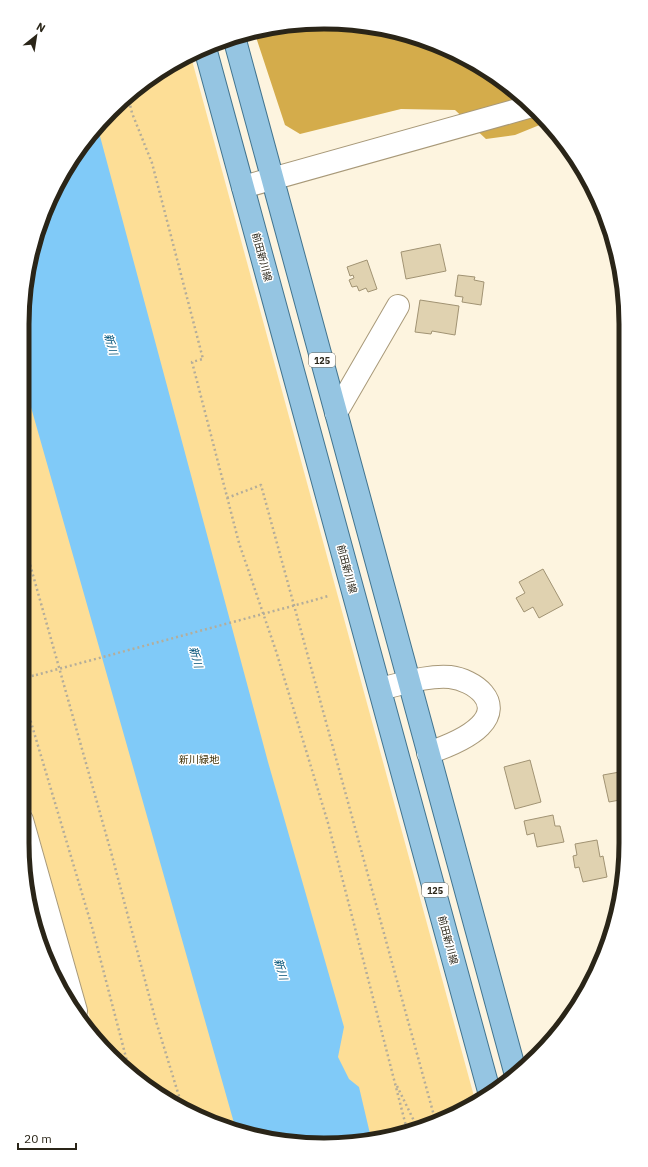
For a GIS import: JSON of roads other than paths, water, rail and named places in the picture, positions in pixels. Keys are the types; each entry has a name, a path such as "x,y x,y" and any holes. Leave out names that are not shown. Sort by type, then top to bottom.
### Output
{"main road":[{"name":"125","path":"236,43 515,1069"},
{"name":"前田新川線","path":"206,53 489,1087"}],"street":[{"path":"243,187 525,108"},
{"path":"336,413 398,306"},
{"path":"380,689 409,682 449,677 462,680 475,686 486,695 489,705 487,714 481,725 456,741 428,753"},
{"path":"30,859 41,915 67,987"}],"water":[{"name":"新川","path":"99,133 268,762 344,1027 338,1057 349,1079 359,1087 370,1134 324,1138 305,1137 266,1132 234,1124 29,400 30,305 39,248 51,211 59,194 79,160"}],"park label":[{"name":"新川緑地","path":"199,759"}]}
